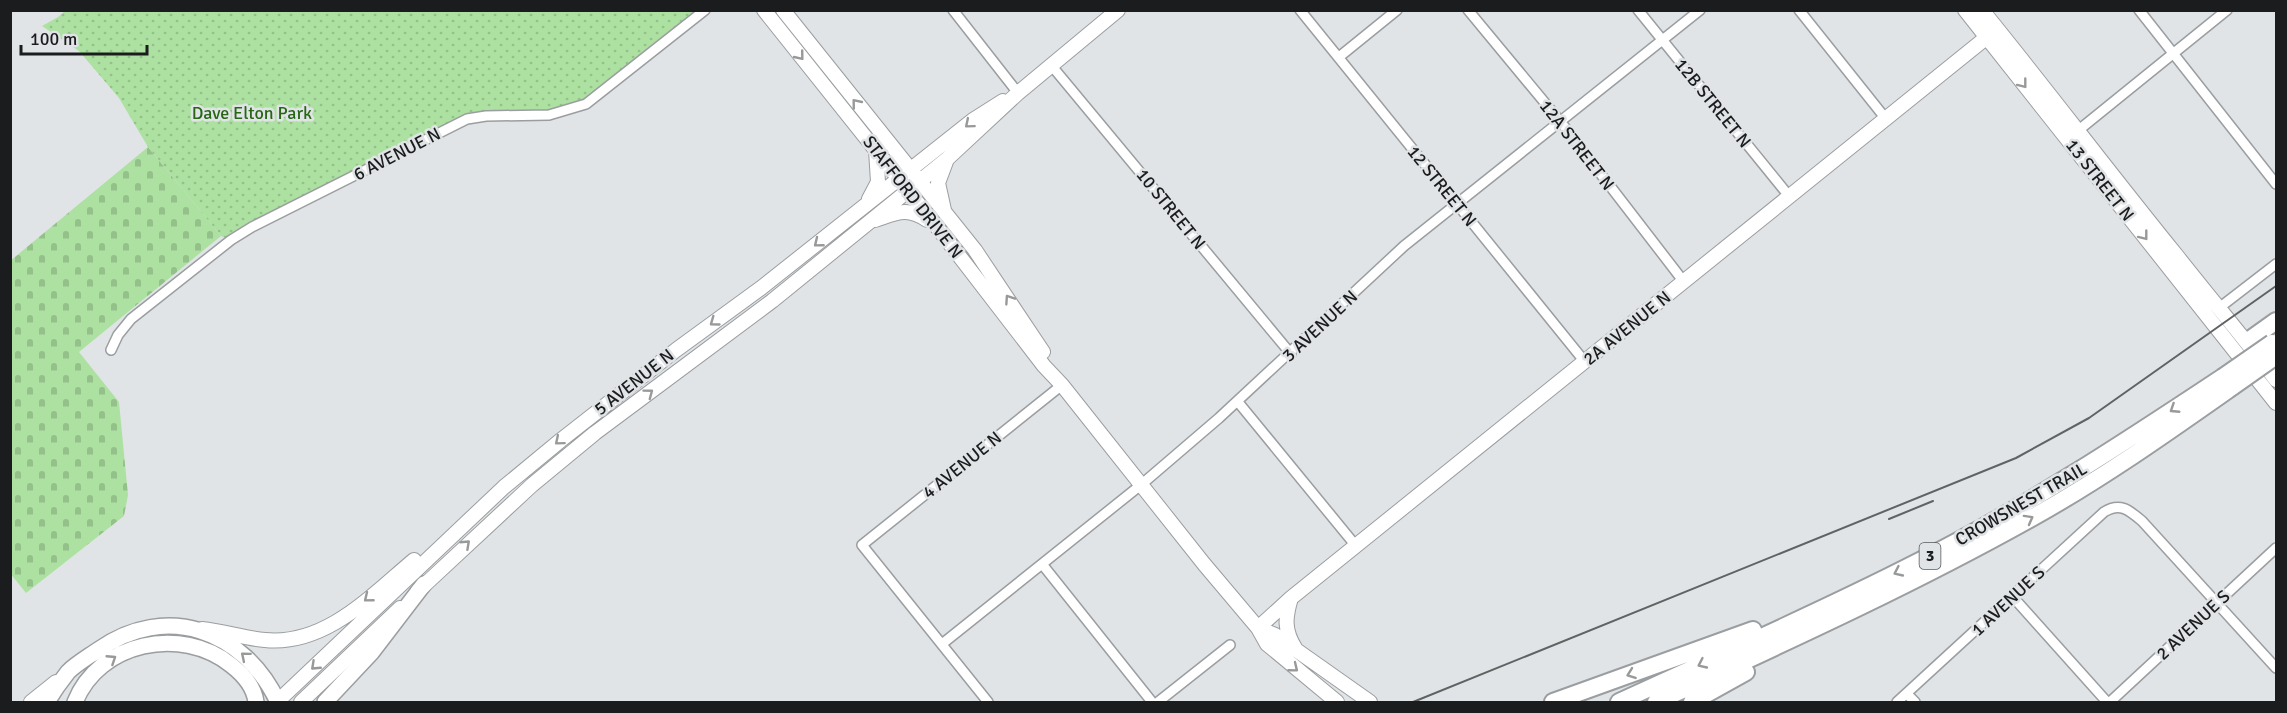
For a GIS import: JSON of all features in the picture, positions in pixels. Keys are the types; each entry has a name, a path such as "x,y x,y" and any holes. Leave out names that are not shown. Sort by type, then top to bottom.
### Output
{"highway":[{"path":"2248,341 2277,321"},
{"name":"CROWSNEST TRAIL","path":"1656,702 1883,597 2036,516 2088,485 2275,346"},
{"name":"CROWSNEST TRAIL","path":"1619,702 1912,565 2028,502 2228,382"},
{"path":"1553,702 1844,597"},
{"path":"1692,702 1883,597"}],"main road":[{"name":"STAFFORD DRIVE N","path":"764,10 876,150 904,174 919,181 944,212 991,274 1050,362 1062,385"},
{"name":"STAFFORD DRIVE N","path":"783,10 904,174 908,190 1044,366 1142,484 1274,651 1336,702"},
{"name":"5 AVENUE N","path":"301,702 532,485 595,433 772,301 947,159 1018,93 1118,10"},
{"name":"13 STREET N","path":"1965,10 1992,33 2079,130 2277,380"},
{"name":"13 STREET N","path":"1982,10 1992,33 2067,139 2277,403"},
{"name":"2A AVENUE N","path":"1258,628 1291,598 1992,33"},
{"name":"5 AVENUE N","path":"277,702 504,487 620,392 761,288 979,116 1018,93"},
{"path":"864,206 878,182 876,150"},
{"path":"944,212 938,183 947,159"},
{"path":"867,222 910,211 917,213 937,227"},
{"path":"31,702 106,644 123,635 159,626 221,630 266,640 297,639 314,634 334,624 415,559 449,538"},
{"path":"325,702 372,652 424,584"},
{"path":"1291,598 1286,615 1286,629 1296,650"},
{"name":"STAFFORD DRIVE N","path":"1258,628 1275,635 1366,699"},
{"path":"196,629 230,644 244,654 260,671 277,702"},
{"path":"75,702 90,676 119,654 155,643 194,646 224,659 250,683 256,702"},
{"path":"47,702 69,671"}],"street":[{"name":"6 AVENUE N","path":"111,350 125,326 140,311 211,254 252,227 466,119 486,116 549,115 586,104 705,10"},
{"path":"953,10 1018,93"},
{"name":"12 STREET N","path":"1300,10 1585,362"},
{"path":"1339,57 1397,10"},
{"name":"12A STREET N","path":"1468,10 1560,121 1684,282"},
{"name":"12B STREET N","path":"1638,10 1789,196"},
{"name":"3 AVENUE N","path":"942,644 1142,484 1238,402 1404,246 1700,10"},
{"path":"1799,10 1886,119"},
{"path":"2139,10 2277,184"},
{"path":"2067,139 2227,10"},
{"name":"10 STREET N","path":"1052,65 1291,354"},
{"path":"2219,308 2277,264"},
{"name":"4 AVENUE N","path":"942,644 862,545 1062,385"},
{"path":"1238,402 1356,546"},
{"name":"1 AVENUE S","path":"1897,702 2111,507 2122,506 2142,521 2217,603"},
{"name":"2 AVENUE S","path":"2108,702 2277,548"},
{"path":"1042,564 1152,702"},
{"path":"2013,597 2108,702"},
{"path":"2217,603 2277,668"},
{"path":"942,644 988,702"},
{"path":"1158,702 1230,645"},
{"path":"1907,693 1915,702"}],"green space":[{"name":"Dave Elton Park","path":"66,10 705,11 603,93 568,111 466,119 231,240 221,236 148,147 119,98 79,51 42,26"},
{"path":"148,147 221,236 79,352 119,402 128,495 124,516 26,593 10,573 10,261"}],"railway":[{"path":"1413,702 2016,458 2089,418 2276,286"},
{"path":"1889,519 1933,501"}]}
